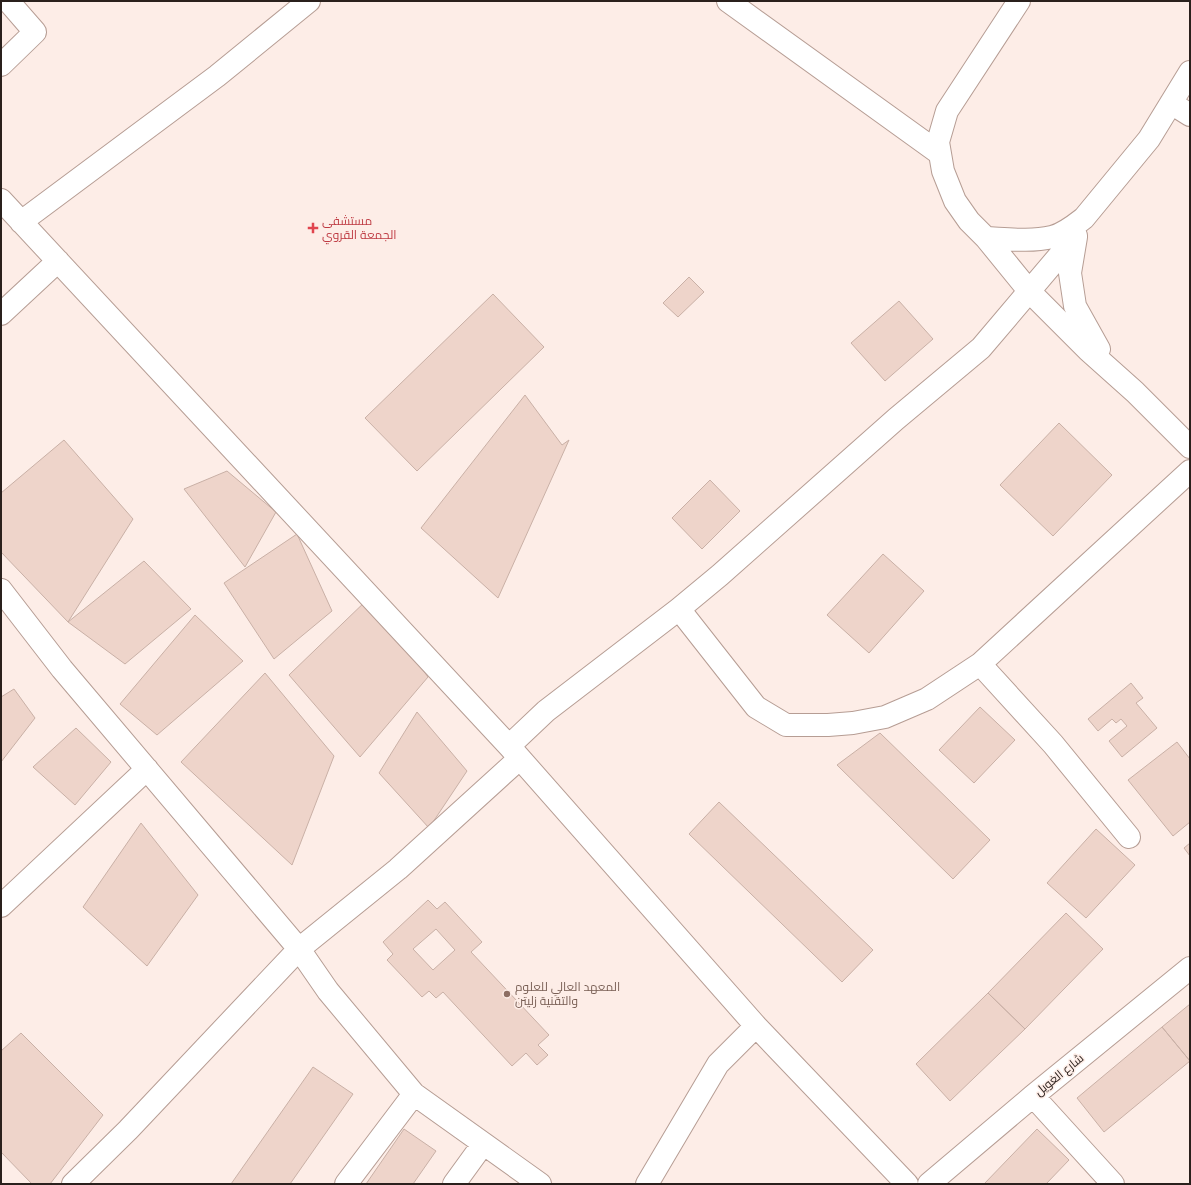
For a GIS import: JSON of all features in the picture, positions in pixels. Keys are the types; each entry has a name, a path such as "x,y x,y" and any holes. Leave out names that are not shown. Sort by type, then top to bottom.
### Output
{"street":[{"path":"1,65 35,32 8,1"},
{"path":"21,222 217,76 309,1"},
{"path":"728,1 939,153"},
{"path":"1019,1 947,111 938,142 943,170 955,201 969,221 986,238 1030,292 1107,369 1135,392 1190,447"},
{"path":"73,1184 128,1130 299,949 398,869 514,752 546,712 679,609 783,520 896,419 981,348 1030,292 1149,139 1190,72"},
{"path":"1171,103 1190,115"},
{"path":"1,200 514,752 756,1026 907,1184"},
{"path":"986,238 1014,240 1052,237 1072,227 1080,227"},
{"path":"1080,227 1070,273 1075,306 1098,347 1107,369"},
{"path":"1,314 58,261"},
{"path":"679,609 756,707 786,724 828,725 853,723 885,717 927,699 980,664 1190,471"},
{"path":"1,590 62,669 299,949 328,991 414,1094 540,1184"},
{"path":"980,664 1053,744 1129,837"},
{"path":"1,906 147,769"},
{"name":"شارع الغويل","path":"929,1184 1033,1096 1190,968"},
{"path":"647,1184 718,1064 756,1026"},
{"path":"346,1184 414,1094"},
{"path":"1033,1096 1113,1184"},
{"path":"454,1184 483,1144"}],"building":[{"path":"689,277 704,292 678,317 663,303"},
{"path":"493,294 544,347 417,471 365,418"},
{"path":"899,301 933,339 885,381 851,343"},
{"path":"525,395 562,445 569,440 498,598 421,528"},
{"path":"1059,423 1112,475 1053,536 1000,485"},
{"path":"64,440 133,519 68,622 1,552 1,493"},
{"path":"227,471 276,512 245,567 184,489"},
{"path":"710,480 740,511 702,549 672,518"},
{"path":"297,534 332,611 274,659 224,583"},
{"path":"883,554 924,591 869,653 827,615"},
{"path":"144,561 191,609 125,664 68,622"},
{"path":"370,597 428,677 360,757 289,675"},
{"path":"195,615 243,661 157,735 120,704"},
{"path":"265,673 334,756 292,865 181,762"},
{"path":"1131,683 1143,698 1136,703 1157,728 1122,757 1109,741 1127,726 1121,719 1116,723 1112,719 1098,731 1088,719"},
{"path":"14,689 35,718 1,762 1,697"},
{"path":"980,707 1015,740 974,783 939,750"},
{"path":"417,712 467,771 429,828 379,773"},
{"path":"76,728 111,762 75,805 33,767"},
{"path":"880,733 990,840 953,879 837,765"},
{"path":"1177,742 1190,759 1190,822 1173,836 1128,780"},
{"path":"719,802 873,950 842,982 689,834"},
{"path":"141,823 198,895 147,966 83,907"},
{"path":"1096,829 1135,865 1086,918 1047,883"},
{"path":"1190,843 1190,856 1184,848"},
{"path":"428,900 437,909 445,902 482,942 471,952 549,1035 538,1045 548,1055 537,1065 526,1053 512,1066 443,992 436,998 429,991 422,997 387,960 393,954 383,942","holes":["436,929 455,950 433,970 413,949"]},
{"path":"1066,913 1103,949 1025,1029 988,993"},
{"path":"988,993 1025,1029 950,1101 916,1064"},
{"path":"1190,1004 1190,1061 1162,1027"},
{"path":"1162,1027 1190,1061 1104,1132 1077,1098"},
{"path":"21,1033 103,1115 50,1184 32,1184 1,1152 1,1051"},
{"path":"313,1067 353,1094 290,1184 231,1184"},
{"path":"404,1129 436,1151 413,1184 366,1184"},
{"path":"1037,1129 1069,1160 1046,1184 984,1184"}],"place":[{"name":"مستشفى الجمعة القروي","path":"313,228"},
{"name":"المعهد العالي للعلوم والتقنية زليتن","path":"507,994"}]}
